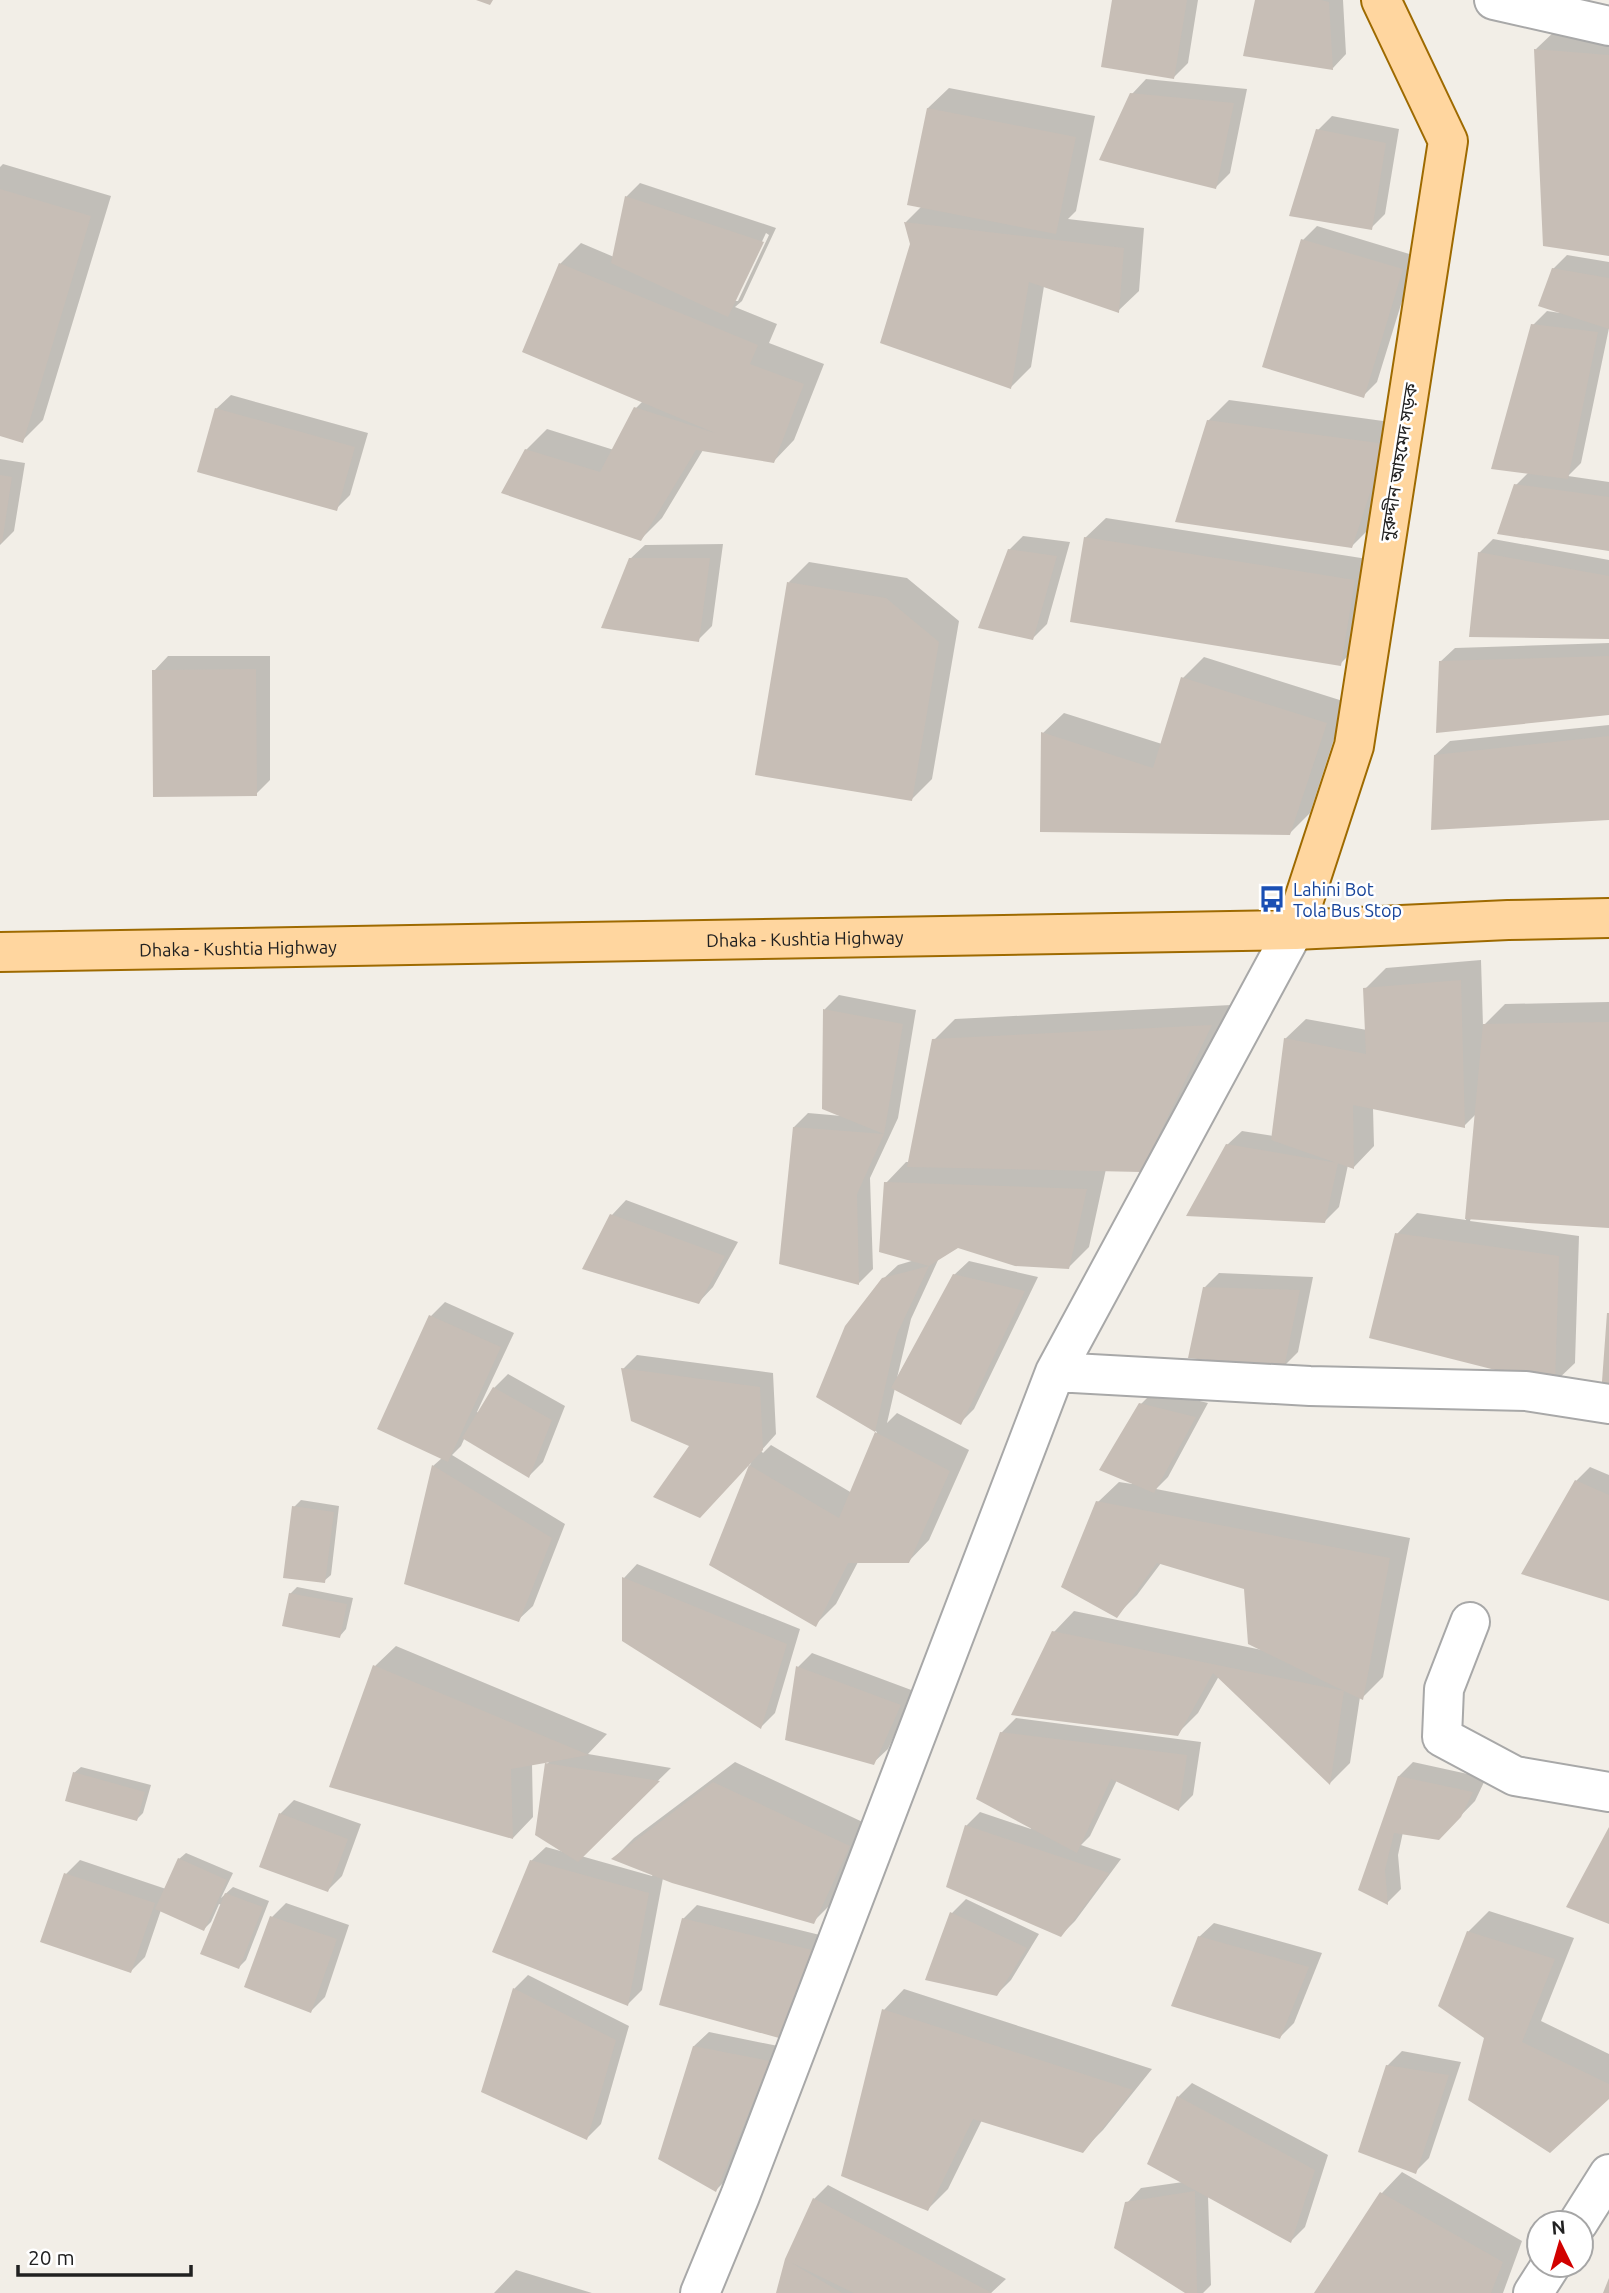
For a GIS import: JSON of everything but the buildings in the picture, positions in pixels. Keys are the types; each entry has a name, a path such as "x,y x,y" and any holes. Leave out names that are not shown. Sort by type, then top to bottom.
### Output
{"main road":[{"name":"নুরুদ্দীন আহমেদ সড়ক","path":"1294,930 1354,746 1448,141 1381,0"},
{"name":"Dhaka - Kushtia Highway","path":"0,952 1294,930 1609,918"}],"street":[{"path":"1494,0 1609,26"},
{"path":"699,2293 740,2196 1055,1372 1294,930"},
{"path":"1055,1372 1311,1386 1526,1391 1609,1404"},
{"path":"1470,1622 1444,1689 1442,1737 1515,1776 1609,1792"},
{"path":"1587,2209 1609,2174"}],"place":[{"name":"Lahini Bot Tola Bus Stop","path":"1272,899"}]}
